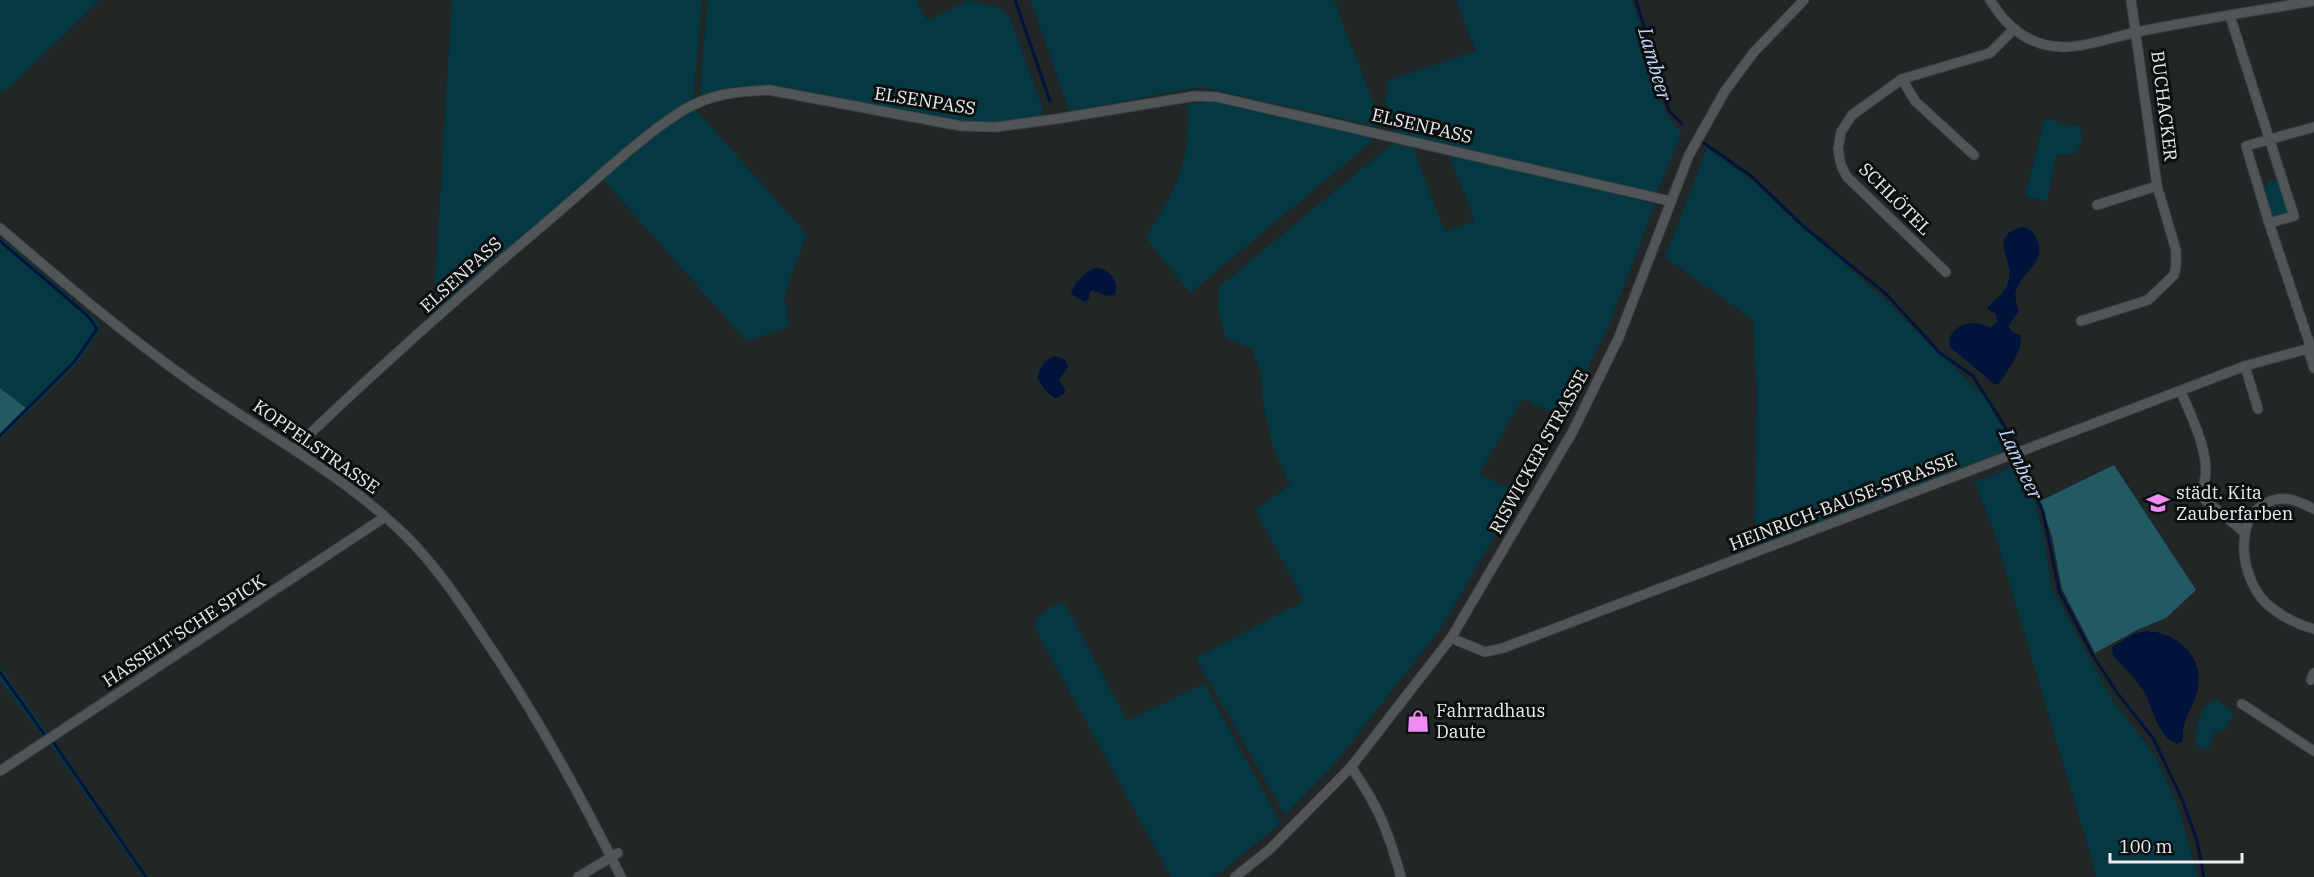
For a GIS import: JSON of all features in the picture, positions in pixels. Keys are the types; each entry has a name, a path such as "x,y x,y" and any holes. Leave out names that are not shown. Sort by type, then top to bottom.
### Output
{"street":[{"name":"RISWICKER STRASSE","path":"1235,877 1270,849 1351,767 1450,638 1573,431 1619,338 1689,155 1725,91 1754,52 1804,0"},
{"path":"1990,0 2014,30 2048,45 2073,46 2291,2 2314,1"},
{"name":"BUCHACKER","path":"2081,321 2148,300 2174,275 2176,250 2157,186 2131,0"},
{"path":"2230,16 2294,216 2269,223"},
{"name":"SCHLÖTEL","path":"1946,272 1860,193 1846,177 1838,149 1841,132 1852,115 1902,79 1990,53 2014,30"},
{"path":"1902,79 1915,101 1974,155"},
{"name":"ELSENPASS","path":"294,449 506,256 654,132 698,102 738,91 769,90 961,126 996,127 1195,96 1217,97 1670,201"},
{"path":"2314,127 2246,146 2311,348 2314,368"},
{"name":"BUCHACKER","path":"2097,205 2157,186"},
{"name":"KOPPELSTRASSE","path":"0,228 126,335 195,385 334,475 408,538 443,580 512,678 615,855 621,877"},
{"name":"HEINRICH-BAUSE-STRASSE","path":"1450,638 1485,652 1503,648 2245,366 2311,348"},
{"path":"2245,366 2258,409"},
{"path":"2181,392 2207,465 2206,484 2198,494 2244,532"},
{"path":"2314,509 2298,502 2279,499 2259,508 2244,532 2243,543 2248,572 2265,602 2290,620 2314,629"},
{"name":"HASSELT'SCHE SPICK","path":"0,771 385,517"},
{"path":"2242,704 2314,751"},
{"path":"1351,767 1388,828 1401,877"},
{"path":"578,877 615,855"}],"shaded area":[{"path":"0,0 100,0 4,92 0,90"},
{"path":"452,0 702,0 693,99 656,125 433,319"},
{"path":"708,0 916,0 927,21 969,0 1001,9 1010,18 1043,110 1042,114 1022,121 991,123 954,120 873,107 777,86 734,87 702,95 700,92"},
{"path":"1031,0 1334,0 1383,128 1201,87 1069,111"},
{"path":"1456,0 1632,0 1663,106 1669,120 1682,133 1656,194 1396,133 1384,98 1388,94 1387,81 1476,51"},
{"path":"1211,102 1239,106 1371,138 1371,142 1190,293 1146,238 1166,204 1184,161 1187,144 1188,104"},
{"path":"697,111 806,234 784,297 789,327 746,341 602,178 686,112"},
{"path":"2044,120 2055,120 2059,124 2080,126 2082,142 2077,153 2056,155 2047,201 2025,196"},
{"path":"1392,144 1413,148 1445,232 1475,221 1448,153 1655,204 1610,322 1563,419 1523,398 1479,474 1520,494 1438,632 1335,763 1285,815 1196,658 1304,601 1256,511 1290,484 1274,450 1263,404 1261,375 1252,349 1226,338 1218,310 1219,287"},
{"path":"1707,148 1754,182 1888,303 1982,394 2013,445 2002,452 1755,548 1757,391 1753,320 1665,257"},
{"path":"2269,181 2280,182 2291,212 2275,220 2264,191"},
{"path":"2021,227 2034,233 2039,252 2034,264 2017,288 2015,297 2019,311 2008,326 2012,332 2020,335 2020,347 1999,384 1994,384 1950,347 1949,342 1955,330 1963,325 1976,323 1991,327 1997,322 1996,314 1987,309 2008,284 2009,271 2004,249 2006,236"},
{"path":"0,237 98,321 100,329 77,363 0,440 0,433 26,408 0,388"},
{"path":"1099,268 1108,272 1115,281 1115,295 1107,296 1092,290 1089,293 1090,298 1085,302 1071,294 1081,277"},
{"path":"1055,356 1065,359 1068,367 1059,380 1065,390 1064,394 1055,399 1044,389 1037,377 1044,362"},
{"path":"0,388 26,408 0,433"},
{"path":"2017,465 2035,503 2043,533 2052,589 2114,703 2154,754 2179,809 2198,877 2097,877 1994,531 1975,482"},
{"path":"2114,465 2196,590 2166,618 2137,630 2095,653 2062,589 2052,537 2040,501"},
{"path":"1056,604 1065,604 1127,721 1204,684 1281,823 1213,877 1171,877 1035,628 1037,618"},
{"path":"2148,631 2179,642 2188,650 2198,669 2197,692 2186,720 2183,741 2177,744 2165,735 2144,692 2113,655 2112,647 2136,633"},
{"path":"0,667 49,735 44,738 0,680"},
{"path":"2217,700 2234,713 2225,729 2214,733 2210,746 2206,750 2197,746 2197,727 2203,708"},
{"path":"53,739 148,877 143,877 48,741"}],"waterway":[{"path":"1015,0 1050,101"},
{"name":"Lambeer","path":"1636,0 1669,111 1682,124"},
{"name":"Lambeer","path":"1704,143 1751,176 1803,226 1887,295 1940,353 1973,376 2010,435 2043,512 2059,591 2092,654 2118,694 2153,738 2182,799 2197,841 2204,877"},
{"path":"0,241 88,316 97,329 74,362 0,436"},
{"path":"0,672 44,734"},
{"path":"53,742 146,877"}],"place":[{"name":"städt. Kita Zauberfarben","path":"2158,503"},
{"name":"Fahrradhaus Daute","path":"1418,721"}]}
